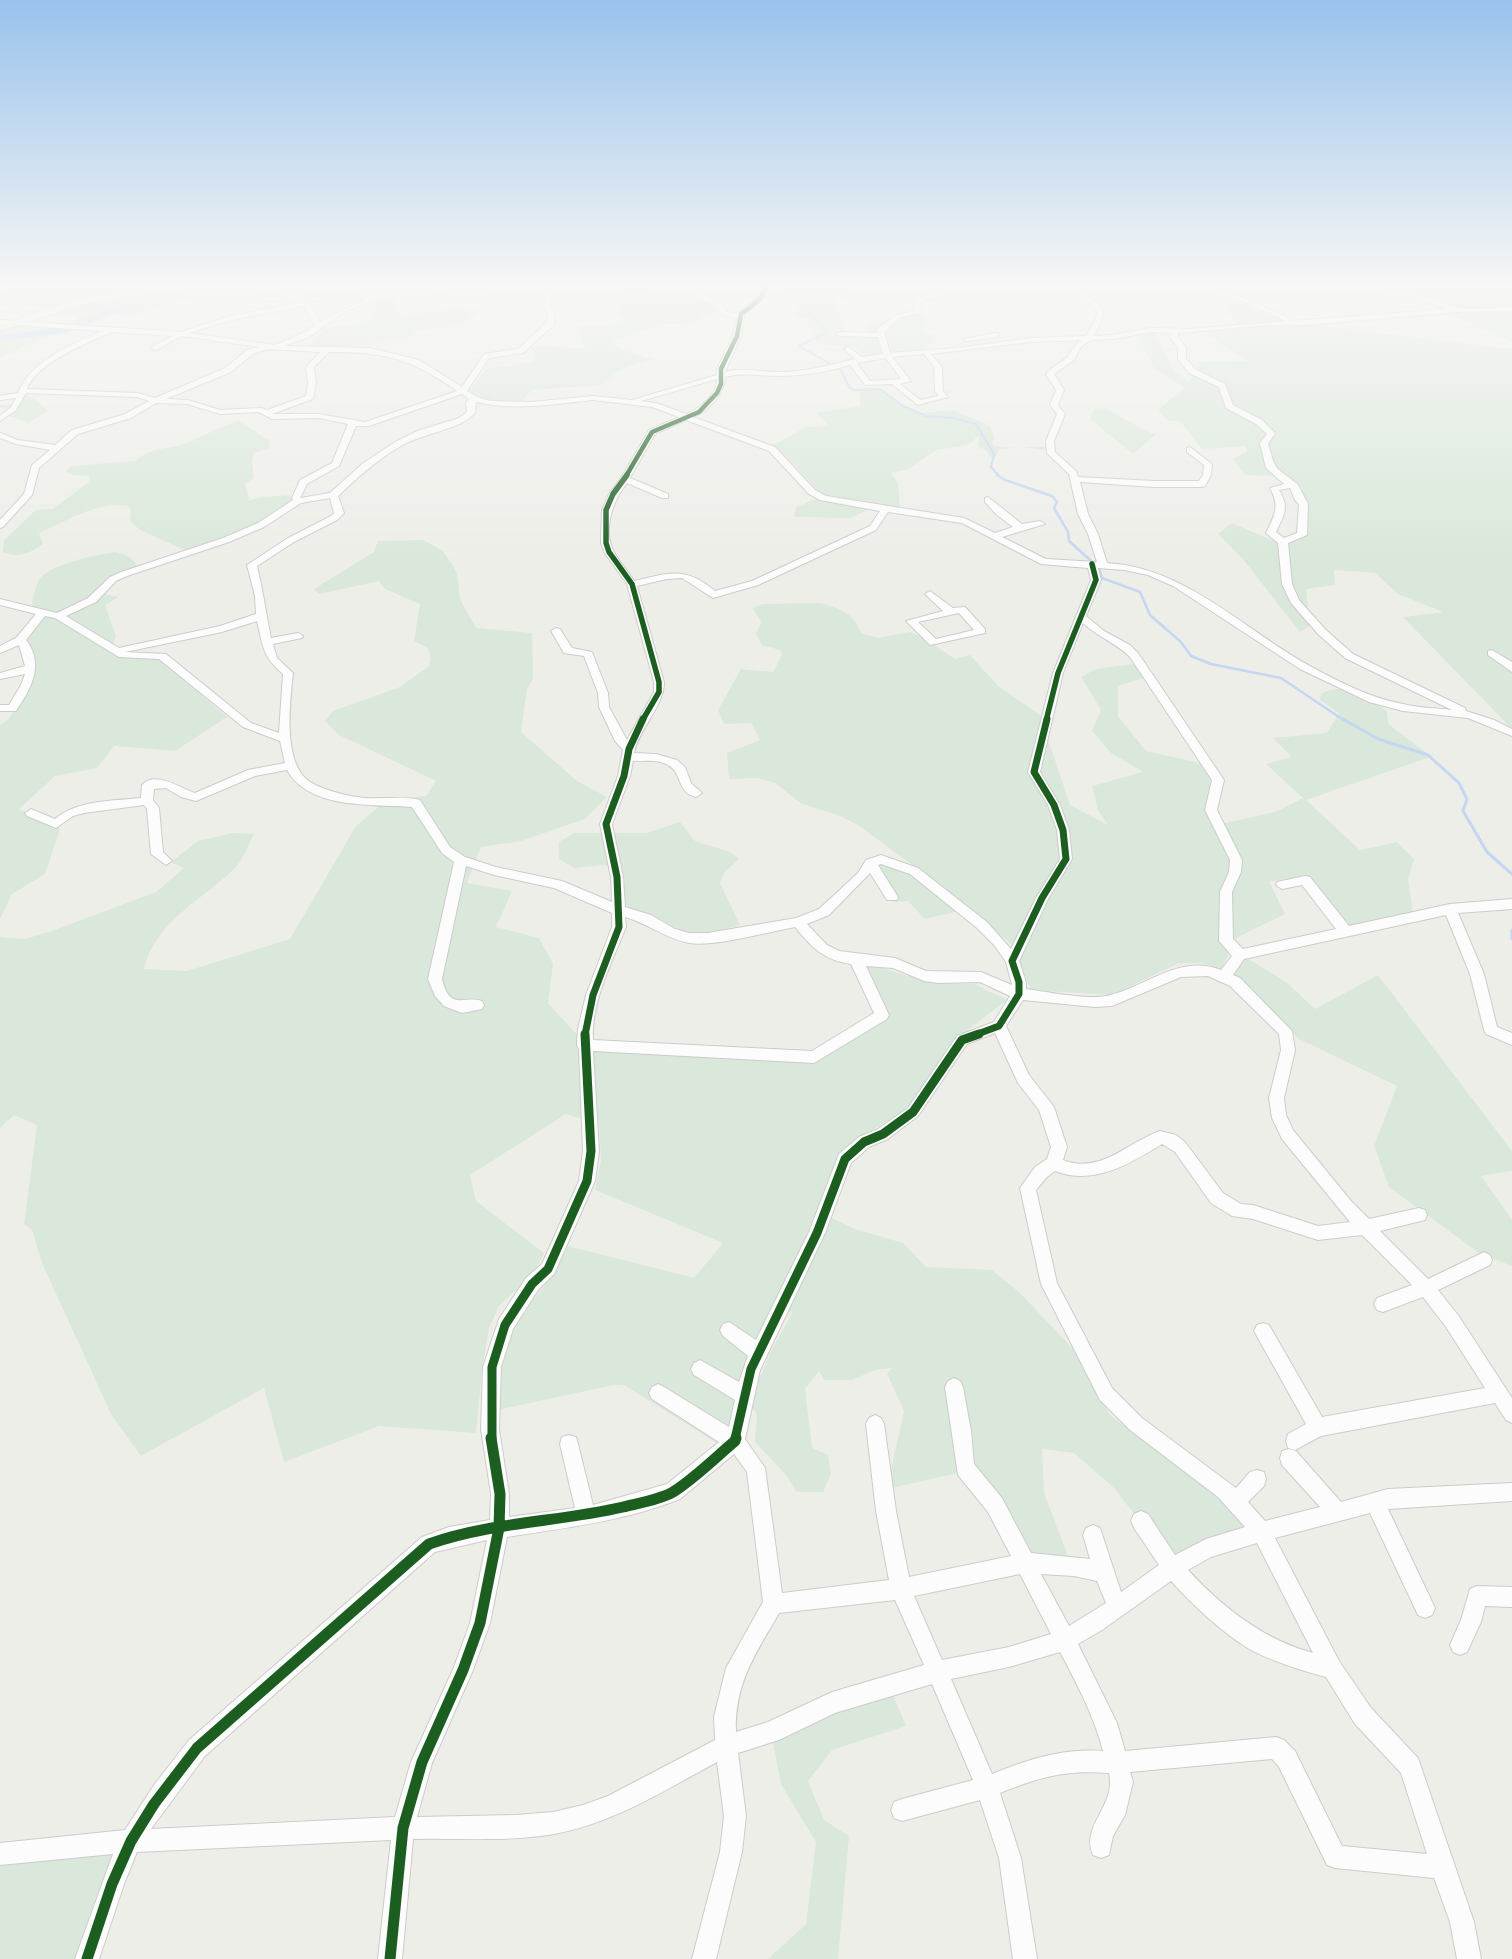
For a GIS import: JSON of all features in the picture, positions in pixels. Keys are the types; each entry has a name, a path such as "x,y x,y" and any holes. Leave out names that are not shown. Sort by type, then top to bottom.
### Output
{"street":[{"path":"0,419 12,411 25,384 32,377"},
{"path":"0,525 28,495 36,467 55,448 82,429 128,416 156,401 211,377"},
{"path":"267,413 310,397 312,383 311,377"},
{"path":"442,377 474,399 515,404 581,399 658,406 772,450 812,492 823,498 964,521 1044,562 1097,564 1140,569 1164,577 1304,667 1373,700 1403,708 1470,715"},
{"path":"0,398 22,393 138,395 156,401 188,402 220,412 261,410 272,416 319,416 366,424 463,391 472,377"},
{"path":"630,402 709,377"},
{"path":"390,1959 403,1828 422,1762 463,1670 480,1623 499,1528 500,1494 490,1429 492,1367 505,1326 527,1290 548,1269 587,1181 591,1151 584,1045 585,1029 593,995 618,927 617,877 606,824 624,776 628,753 636,731 659,692 660,682 632,584 609,552 606,543 606,510 609,501 625,479 652,432 704,408 717,393 721,384 720,377"},
{"path":"864,377 868,382 908,381 905,377"},
{"path":"894,382 918,402 944,398 939,391 938,377"},
{"path":"1012,960 1042,898 1066,859 1067,851 1054,805 1034,772 1058,673 1096,580 1097,564 1093,534 1083,514 1074,472 1051,453 1050,440 1061,414 1054,405 1060,390 1052,377"},
{"path":"1207,377 1222,386 1229,406 1259,422 1271,434 1264,443 1270,468 1293,485 1299,500 1304,503 1303,533 1298,538 1283,542"},
{"path":"58,616 92,600 113,579 226,540 261,525 298,501 333,495 365,466 398,444 420,433 457,422 469,416 472,410 470,403 474,399"},
{"path":"298,501 296,498 303,482 336,464 353,423"},
{"path":"0,435 16,442 55,448"},
{"path":"1075,480 1154,484 1202,484 1207,475 1208,464 1190,450"},
{"path":"625,479 665,496"},
{"path":"1293,485 1274,488 1280,498 1282,509 1271,533 1283,542 1285,571 1290,591 1295,601 1322,632 1349,656 1470,715 1512,733"},
{"path":"88,1959 112,1886 131,1841 179,1770 197,1748 429,1544 499,1528 586,1516 673,1492 735,1441 751,1369 817,1233 845,1159 864,1142 883,1134 913,1112 962,1040 999,1026 1019,994 1019,982 1012,960 999,942 982,925 914,871 901,864 881,859 870,863 862,876 824,912 798,922 708,938 689,938 670,932 646,918 618,910 557,884 494,870 460,860 446,850 416,803 357,801 303,783 292,765 285,739 283,706 288,674 273,660 267,642 261,616 260,596 252,565 291,540 334,518 339,513 333,495"},
{"path":"988,500 1000,513 1020,527"},
{"path":"632,584 670,574 684,575 702,585 713,595 720,594 755,583 873,528 878,523 885,509"},
{"path":"994,537 1020,527 1040,524"},
{"path":"930,594 951,612"},
{"path":"0,602 58,616 124,655 162,656 247,725 285,739"},
{"path":"961,609 981,632 934,643 911,621 943,614 951,612 961,609"},
{"path":"0,650 20,640 43,612"},
{"path":"115,651 222,629 261,616"},
{"path":"1081,616 1100,633 1126,647 1134,655 1218,780 1211,810 1236,860 1237,867 1226,892 1226,941 1240,955"},
{"path":"556,631 568,651 588,654 603,693 604,708 610,716 628,753"},
{"path":"267,642 298,636"},
{"path":"0,708 12,709 27,688 31,669 25,644 20,640"},
{"path":"1492,653 1505,661 1512,669"},
{"path":"0,676 31,669"},
{"path":"628,753 663,759 677,764 685,774 686,785 696,793"},
{"path":"146,801 148,785 168,784 185,794 196,797 252,773 292,765"},
{"path":"31,813 56,824 69,813 84,809 146,801"},
{"path":"146,801 153,808 157,854 166,861"},
{"path":"460,860 435,978 438,992 446,1001 460,1006 477,1005"},
{"path":"870,863 892,897"},
{"path":"1282,885 1305,880 1346,932"},
{"path":"1224,977 1240,955 1450,909 1512,904"},
{"path":"1450,909 1477,974 1491,1030 1512,1039"},
{"path":"798,922 822,952 837,957 895,963 932,977 981,977 1019,994 1065,1000 1112,1001 1179,972 1209,971 1235,982 1285,1031 1290,1045 1278,1085 1277,1107 1280,1121 1326,1182 1365,1228 1426,1288 1452,1321 1512,1414"},
{"path":"584,1045 814,1057 882,1015 856,960"},
{"path":"999,1026 1023,1079 1046,1107 1060,1147 1054,1163 1041,1172 1028,1188 1044,1268 1075,1337 1106,1394 1136,1424 1225,1490 1261,1531 1332,1668 1363,1716 1410,1766 1442,1867 1462,1922 1470,1959"},
{"path":"1054,1163 1064,1169 1076,1171 1123,1160 1160,1137 1171,1140 1180,1147 1217,1198 1238,1211 1253,1212 1318,1233 1365,1228 1419,1215"},
{"path":"1384,1304 1426,1288 1484,1260"},
{"path":"729,1330 759,1353"},
{"path":"1263,1331 1318,1427"},
{"path":"700,1368 745,1396"},
{"path":"954,1387 962,1431 965,1468 995,1505 1065,1640 1108,1731 1122,1782 1114,1814 1102,1832 1101,1847"},
{"path":"658,1393 735,1441 756,1468 773,1604 736,1668 725,1717 726,1746 735,1816 731,1852 704,1959"},
{"path":"1337,1512 1292,1450 1318,1427 1498,1394"},
{"path":"875,1424 886,1511 902,1588 936,1672 987,1787 1010,1858 1025,1959"},
{"path":"569,1444 586,1516"},
{"path":"1235,1502 1257,1479"},
{"path":"0,1854 131,1841 403,1828 516,1826 561,1821 613,1806 726,1746 771,1732 832,1703 936,1672 1009,1657 1065,1640 1095,1623 1172,1568 1206,1549 1261,1531 1375,1502 1412,1496 1486,1495 1512,1492"},
{"path":"1375,1502 1425,1608"},
{"path":"1141,1521 1172,1568 1198,1596 1254,1640 1309,1662 1332,1668"},
{"path":"1093,1535 1103,1572 1117,1606"},
{"path":"773,1604 902,1588 1026,1563 1074,1566 1103,1572"},
{"path":"1460,1645 1471,1622 1477,1596 1512,1596"},
{"path":"902,1810 987,1787 1032,1768 1078,1760 1116,1763 1276,1748 1287,1759 1335,1857 1442,1867"}],"green space":[{"path":"480,377 610,377 601,385 532,390 521,402 493,402 469,392"},
{"path":"1168,377 1183,377 1189,382 1192,377 1512,377 1512,729 1403,617 1443,612 1398,594 1375,573 1334,570 1335,585 1306,589 1310,626 1300,632 1242,558 1218,534 1232,523 1281,544 1303,533 1302,488 1275,476 1245,475 1233,459 1247,451 1246,446 1202,449 1181,422 1167,420 1158,410 1184,388"},
{"path":"879,388 906,409 921,413 953,410 990,426 995,439 992,442 993,445 1019,447 999,449 995,457 991,459 987,451 977,446 980,437 978,436 968,445 936,450 908,469 891,473 898,483 900,508 874,507 851,518 794,517 796,507 823,496 784,454 772,446 806,427 829,426 817,413 860,406 860,392"},
{"path":"22,394 33,398 48,411 28,423 8,415 12,411 0,407 0,405 17,404"},
{"path":"1104,408 1150,433 1157,433 1133,454 1090,419 1094,409"},
{"path":"239,421 270,441 269,448 254,453 252,462 254,478 245,484 249,499 245,501 290,495 293,498 292,502 241,532 187,551 140,530 130,521 131,511 128,506 117,505 82,513 39,533 43,544 28,553 14,555 3,552 4,540 36,510 53,509 89,482 90,476 73,475 66,471 71,466 136,461 150,452 187,443"},
{"path":"1027,447 1048,447 1049,451"},
{"path":"423,540 443,551 453,566 457,574 460,599 476,628 532,633 533,679 527,689 521,732 577,781 607,797 585,819 521,841 481,847 467,883 512,891 496,927 539,938 553,964 548,1003 591,1050 814,1061 886,1017 865,963 931,983 974,984 1007,1000 957,1038 906,1109 865,1135 823,1205 771,1328 752,1396 770,1353 792,1313 786,1310 824,1214 855,1229 903,1243 926,1267 992,1270 1020,1293 1075,1351 1110,1415 1169,1460 1211,1488 1247,1525 1171,1560 1113,1487 1074,1453 1042,1449 1044,1493 1069,1559 1022,1564 967,1471 887,1489 904,1411 887,1374 892,1368 875,1370 852,1380 824,1380 819,1371 805,1389 812,1448 828,1455 831,1474 823,1492 796,1492 787,1476 755,1442 757,1415 749,1402 725,1448 624,1385 613,1385 493,1411 507,1332 549,1280 568,1246 694,1278 723,1243 595,1190 601,1160 599,1124 566,1114 470,1175 476,1201 544,1253 534,1273 499,1306 489,1328 482,1370 476,1433 379,1426 284,1462 264,1388 141,1456 111,1414 42,1263 32,1230 24,1224 37,1125 14,1115 0,1128 0,937 25,939 52,931 156,892 184,868 171,862 198,841 234,833 254,834 240,861 222,880 169,924 158,937 144,969 187,971 290,939 356,826 387,800 426,796 436,781 339,735 325,721 333,711 400,687 429,666 431,659 428,648 414,641 420,604 385,589 379,581 319,594 314,589 374,552 378,541"},
{"path":"115,552 128,556 138,567 112,577 91,598 59,613 32,607 36,587 44,574 74,561"},
{"path":"104,594 119,597 105,605 116,636 109,652 159,659 227,717 175,751 114,746 97,768 55,776 19,809 60,829 45,874 12,894 0,919 0,725 9,719 35,675 26,640 46,615 70,613"},
{"path":"821,603 841,610 851,616 861,633 878,638 910,632 927,640 955,659 970,655 998,686 1040,715 1070,805 1108,825 1098,810 1092,786 1143,772 1111,753 1092,731 1101,710 1081,677 1096,669 1140,663 1143,678 1118,686 1118,716 1146,751 1205,764 1218,780 1216,809 1224,829 1225,823 1275,812 1303,798 1266,764 1292,757 1273,738 1327,733 1339,713 1320,700 1321,694 1329,690 1346,690 1372,701 1387,711 1388,723 1430,757 1306,800 1360,850 1397,842 1414,859 1408,879 1413,914 1346,927 1303,878 1269,881 1285,914 1228,942 1228,956 1221,969 1202,963 1179,963 1112,995 1031,990 1013,946 974,911 858,825 838,815 802,804 775,783 757,778 729,779 727,753 760,740 751,723 724,724 718,710 741,669 773,672 782,655 780,650 762,645 756,634 761,622 753,608 763,604"},
{"path":"680,822 695,841 730,852 739,859 725,872 720,883 740,925 709,934 686,933 651,915 628,910 624,896 622,869 603,865 574,868 559,859 559,842 574,833 647,833"},
{"path":"879,862 905,870 959,911 925,919 908,901 894,902 873,870"},
{"path":"1247,958 1286,982 1315,1009 1378,975 1512,1151 1512,1171 1481,1176 1512,1220 1512,1266 1479,1253 1389,1187 1374,1146 1397,1086 1299,1039 1233,974"},
{"path":"892,1692 906,1726 832,1750 808,1781 824,1820 849,1836 838,1959 768,1959 806,1924 816,1842 781,1784 771,1732"},
{"path":"119,1847 80,1959 0,1959 0,1855"}],"waterway":[{"path":"844,377 849,387 855,390 880,389 903,406 926,416 953,418 976,424 994,454 991,467 999,476"},
{"path":"997,475 1005,480 1052,496 1057,502 1054,508 1068,532 1069,541 1099,568 1102,578 1140,592 1150,615 1181,642 1191,656 1211,664 1281,678 1345,721"},
{"path":"1343,719 1378,739 1428,755 1459,783 1467,799 1463,811 1487,852 1512,874"},
{"path":"1512,930 1512,939"}],"cycle path":[{"path":"390,1959 403,1828 422,1762 463,1670 480,1623 499,1528 500,1494 490,1429 492,1367 505,1325 532,1284 548,1269 587,1181 591,1151 585,1029 593,995 619,927 617,877 606,824 624,776 629,749 636,731 659,692 659,682 632,584 609,552 606,543 606,510 613,494 625,479 652,432 699,412 717,393 721,384 721,377"},
{"path":"87,1959 112,1884 131,1841 154,1804 197,1748 429,1544 449,1537 499,1528 586,1516 640,1503 673,1492 735,1441 751,1369 817,1233 845,1159 864,1142 883,1134 913,1112 962,1040 999,1026 1019,994 1019,982 1012,961 1042,898 1066,859 1063,830 1054,805 1034,772 1058,673 1096,580 1092,564"}]}
